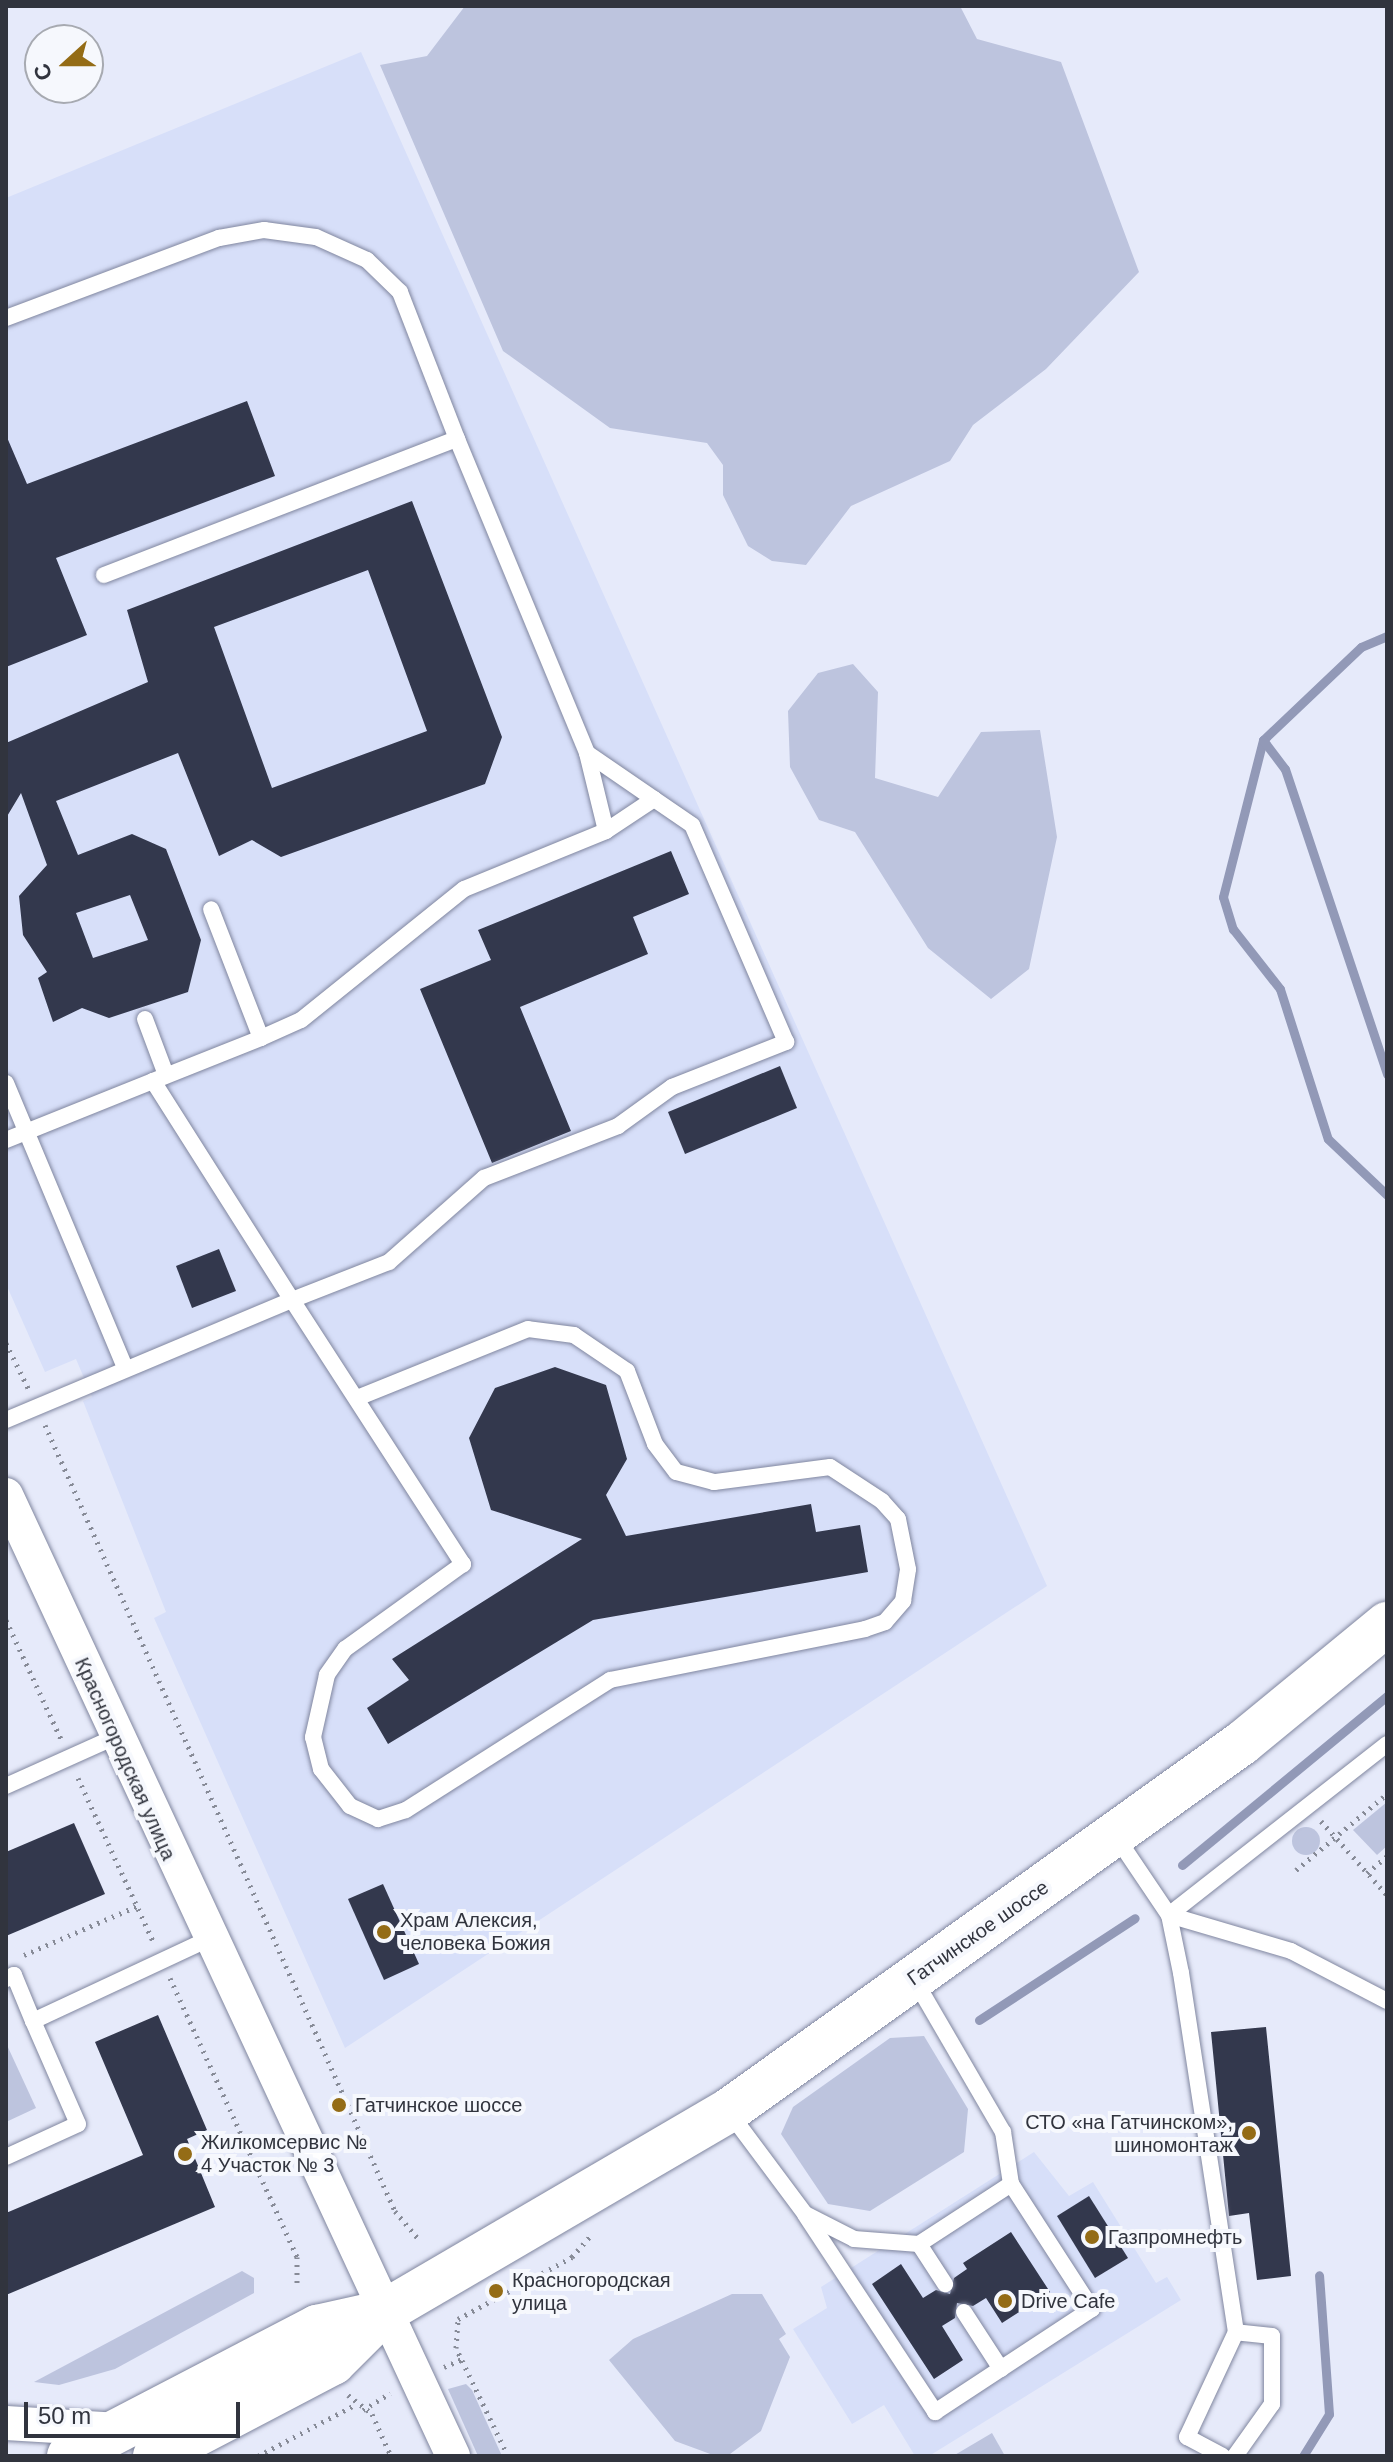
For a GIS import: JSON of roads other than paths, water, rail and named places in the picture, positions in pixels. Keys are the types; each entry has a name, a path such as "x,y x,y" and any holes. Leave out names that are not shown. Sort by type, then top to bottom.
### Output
{"main road":[{"name":"Гатчинское шоссе","path":"155,2456 333,2363 384,2312 728,2111 1115,1835 1387,1624"},
{"name":"Гатчинское шоссе","path":"69,2456 317,2327 384,2312"}],"street":[{"name":"Красногородская улица","path":"6,1495 207,1940 453,2456"},
{"path":"6,2423 119,2430"}],"lane":[{"path":"6,318 219,238 264,230 316,237 367,260 400,292 457,439 587,753 606,831"},
{"path":"104,575 457,439"},
{"path":"6,1420 125,1368 389,1262 484,1178 618,1126 672,1087 786,1042 692,825 587,753"},
{"path":"6,1140 301,1020 464,889 606,831 654,799"},
{"path":"211,909 261,1038"},
{"path":"145,1019 159,1078 292,1300 463,1564 345,1649 327,1675 313,1737 321,1769 350,1806 378,1819 406,1810 610,1680 865,1629 885,1622 903,1601 906,1557 898,1519 882,1501 830,1467 714,1482 676,1472 655,1444 627,1371 574,1335 528,1329 357,1398"},
{"path":"6,1083 125,1368"},
{"path":"6,1786 115,1737"},
{"path":"1169,1915 1387,1744"},
{"path":"1115,1835 1169,1915 1236,2332 1187,2437 1222,2456"},
{"path":"1169,1915 1291,1951 1387,2001"},
{"path":"33,2021 207,1940"},
{"path":"6,1979 14,1975 78,2124 6,2157"},
{"path":"728,2111 805,2214 935,2412 1092,2309 1011,2184 996,2118 913,1979"},
{"path":"805,2214 854,2239 919,2244 1011,2184"},
{"path":"919,2244 945,2284"},
{"path":"964,2312 1001,2369"},
{"path":"1235,2456 1272,2404 1272,2336 1236,2332"}],"waterway":[{"path":"1387,636 1361,647 1263,740 1223,897 1233,929 1280,989 1328,1139 1387,1195"},
{"path":"1263,740 1285,769 1387,1074"},
{"path":"1182,1865 1387,1696"},
{"path":"979,2020 1135,1918"},
{"path":"1303,2456 1329,2414 1319,2275"}],"place":[{"name":"Храм Алексия, человека Божия","path":"384,1932"},
{"name":"Гатчинское шоссе","path":"339,2105"},
{"name":"СТО «на Гатчинском», шиномонтаж","path":"1249,2133"},
{"name":"Жилкомсервис № 4 Участок № 3","path":"185,2154"},
{"name":"Газпромнефть","path":"1092,2237"},
{"name":"Красногородская улица","path":"496,2291"},
{"name":"Drive Cafe","path":"1005,2301"}]}
